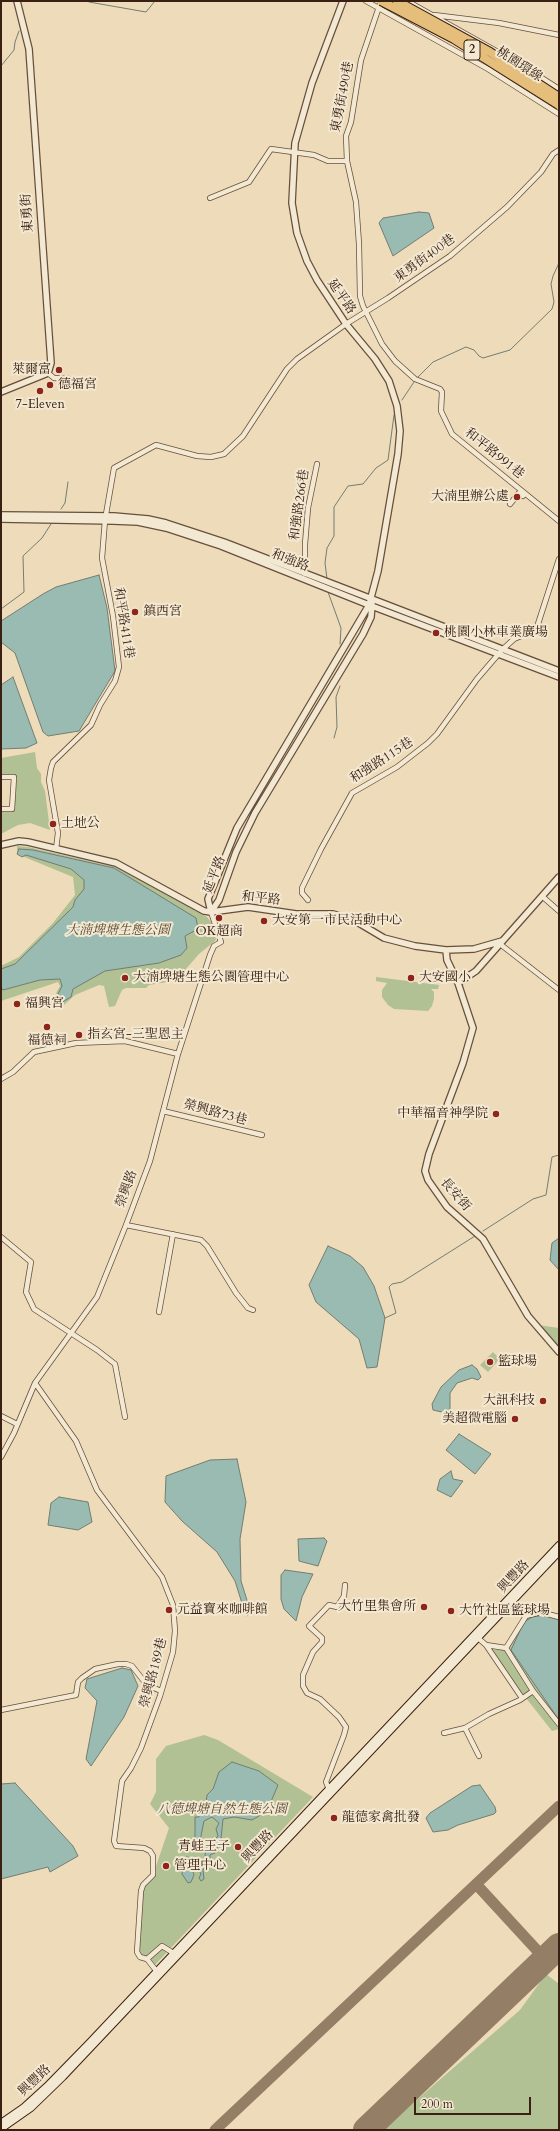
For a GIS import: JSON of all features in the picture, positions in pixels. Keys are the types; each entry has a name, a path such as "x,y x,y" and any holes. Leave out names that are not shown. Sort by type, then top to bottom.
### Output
{"highway":[{"name":"桃園環線","path":"397,1 483,48 559,97"},
{"name":"桃園環線","path":"380,3 454,39 559,105"}],"main road":[{"name":"興豐路","path":"1,2129 45,2095 559,1545"},
{"name":"興豐路","path":"329,1791 478,1638 559,1552"},
{"name":"興豐路","path":"1,2123 24,2107 47,2086 158,1973"}],"street":[{"name":"東勇街","path":"17,1 29,49 39,208 51,354 48,373"},
{"name":"延平路","path":"211,912 219,900 236,852 255,813 363,634 371,617 371,604 398,454 400,431 397,406 389,381 375,358 346,324 317,280 307,260 297,233 292,203 294,152 312,83 342,1"},
{"path":"366,1 380,3 559,114"},
{"path":"408,1 498,52 559,89"},
{"name":"東勇街490巷","path":"367,312 363,306 360,296 359,244 356,202 347,161 346,136 351,122 360,67 380,3"},
{"path":"432,15 499,23 559,35"},
{"path":"488,69 498,52"},
{"path":"210,198 249,182 271,149 314,155 328,161 347,161"},
{"name":"東勇街400巷","path":"243,436 256,419 287,368 346,324 367,312 450,256 507,207 541,172 553,154 559,150"},
{"name":"和平路991巷","path":"367,312 387,352 395,361 417,379 440,389 442,392 441,411 452,434 559,521"},
{"path":"1,392 48,373 54,378 87,380"},
{"name":"和平路411巷","path":"56,849 58,832 49,780 50,768 53,762 91,725 100,705 115,681 119,667 114,620 102,558 106,518 114,468 156,445 197,456 211,457 224,454 243,436"},
{"name":"和強路266巷","path":"304,576 308,508 317,464"},
{"path":"510,504 519,493 527,499"},
{"name":"和強路","path":"1,515 106,518 138,522 166,528 304,576 371,604 500,652 559,677"},
{"name":"和強路","path":"1,520 106,518"},
{"path":"500,652 514,639 537,627 559,559"},
{"name":"延平路","path":"211,912 208,900 237,828 371,604"},
{"name":"和強路","path":"500,652 559,671"},
{"name":"和強路115巷","path":"308,900 302,893 302,888 321,849 352,794 397,767 437,734 500,652"},
{"path":"1,777 14,777 12,809 1,809"},
{"name":"和平路","path":"1,845 19,841 116,863 204,911 211,912 248,907 296,914 333,914 352,919 384,938 416,946 446,950 474,949 501,942"},
{"path":"458,983 476,971 543,897 559,877"},
{"path":"543,897 559,911"},
{"name":"榮興路","path":"1,1457 18,1424 35,1383 97,1297 126,1225 150,1161 178,1054 210,955 214,946 221,942 211,912"},
{"path":"501,942 559,990"},
{"name":"長安街","path":"446,950 446,960 458,983 473,1028 465,1057 429,1154 425,1171 428,1180 447,1207 483,1239 528,1316 559,1352"},
{"path":"1,1079 13,1072 34,1052 76,1043 124,1041 178,1054"},
{"name":"榮興路73巷","path":"163,1111 262,1135"},
{"path":"126,1225 196,1238 207,1246 236,1293 248,1308 253,1310"},
{"path":"158,1312 173,1234"},
{"path":"4,1239 31,1262 26,1292 34,1309 116,1364 126,1417"},
{"name":"榮興路189巷","path":"35,1383 83,1454 98,1490 156,1567 171,1596 175,1620 175,1641 161,1691 141,1748 131,1768 122,1781 114,1841 116,1846 144,1848 150,1851 153,1856 153,1875 143,1886 137,1952 140,1957 147,1960"},
{"path":"1,1416 18,1424"},
{"path":"329,1791 326,1782 328,1773 344,1736 346,1727 339,1717 320,1699 307,1693 303,1686 303,1676 313,1652 322,1642 322,1638 309,1626 329,1605 337,1607 344,1596 345,1585"},
{"path":"506,1648 526,1616 540,1612 559,1617"},
{"path":"478,1638 486,1645 522,1698"},
{"path":"486,1645 506,1648 533,1691 559,1724"},
{"path":"1,1710 76,1695 78,1682 88,1674 109,1666 126,1664 132,1666 147,1685 161,1691"},
{"path":"444,1733 465,1728 533,1691"},
{"path":"465,1728 479,1756"},
{"path":"158,1973 147,1960 162,1946 176,1954"}],"green space":[{"path":"35,752 37,768 41,774 41,782 45,791 50,830 30,823 18,825 1,834 1,811 14,810 17,777 1,774 1,758"},
{"name":"大湳埤塘生態公園","path":"17,846 28,847 115,867 207,917 211,922 217,936 215,941 199,954 185,970 167,982 149,985 146,988 126,988 122,990 115,1006 109,1007 104,986 99,985 75,995 64,1005 56,1009 51,1007 47,1004 53,999 60,986 58,982 1,1001 1,966 19,957 53,923 75,895 73,877 17,854"},
{"path":"376,977 439,985 438,989 431,989 434,992 434,999 432,1006 428,1011 394,1009 388,1005 382,997 382,990 387,983 376,981"},
{"path":"538,1325 559,1328 559,1346"},
{"name":"籃球場","path":"493,1352 500,1359 488,1372 480,1365"},
{"path":"540,1614 559,1619 559,1729 552,1731 496,1660 493,1650 503,1650 508,1648 518,1629 531,1616"},
{"name":"八德埤塘自然生態公園","path":"204,1735 218,1740 313,1797 153,1967 137,1952 141,1891 153,1875 169,1828 150,1804 156,1792 156,1759 166,1746"},
{"path":"546,1974 559,1984 559,2130 382,2130 520,2010"}],"water":[{"path":"419,212 429,213 434,228 393,256 379,223 383,218"},
{"path":"99,575 107,608 115,671 79,731 48,736 43,732 15,653 1,642 1,621 56,587"},
{"path":"13,677 37,743 26,748 1,749 1,685"},
{"name":"大湳埤塘生態公園","path":"19,849 33,850 114,868 196,918 198,929 185,936 187,948 181,955 159,963 105,971 73,989 71,997 59,1004 55,1000 62,986 60,979 40,980 3,990 1,987 1,969 15,964 73,907 75,900 84,889 84,880 71,869 26,855 22,857 17,854"},
{"path":"559,1238 559,1270 550,1260 552,1243"},
{"path":"328,1246 350,1256 363,1267 374,1286 385,1318 377,1367 367,1368 359,1339 316,1302 309,1285"},
{"path":"472,1365 477,1369 481,1377 478,1380 472,1378 457,1383 450,1393 450,1414 433,1410 432,1404 441,1387 459,1370"},
{"path":"459,1434 491,1454 475,1474 446,1450"},
{"path":"237,1459 246,1502 240,1539 241,1581 251,1613 246,1616 235,1581 217,1552 182,1521 165,1502 166,1476 210,1460"},
{"path":"451,1471 453,1479 463,1481 451,1497 437,1490 440,1479"},
{"path":"59,1497 88,1502 92,1522 78,1530 48,1525 51,1503"},
{"path":"324,1538 327,1541 318,1566 299,1561 298,1539"},
{"path":"285,1570 313,1574 302,1597 296,1621 284,1609 281,1599 281,1575"},
{"path":"545,1615 559,1619 559,1720 511,1650 524,1622 532,1617"},
{"path":"122,1668 131,1670 138,1686 124,1717 91,1766 86,1759 97,1701 85,1688 87,1679"},
{"path":"232,1762 259,1771 278,1785 270,1804 259,1816 252,1820 234,1817 223,1819 221,1839 215,1853 210,1855 210,1862 207,1860 205,1855 207,1846 215,1846 214,1840 218,1836 216,1829 219,1823 212,1817 204,1821 200,1841 195,1841 195,1817 199,1817 199,1811 205,1811 207,1795 213,1789 219,1772"},
{"path":"15,1783 73,1846 78,1856 50,1872 48,1867 1,1879 1,1784"},
{"path":"480,1785 495,1807 496,1812 494,1814 458,1825 448,1830 433,1832 426,1818 430,1813 472,1786"},
{"path":"186,1857 192,1858 200,1866 206,1862 208,1863 203,1870 204,1879 201,1881 199,1878 201,1874 194,1864 192,1868 194,1875 191,1882 188,1883 182,1874 183,1862"}],"waterway":[{"path":"89,2 146,12 155,1"},
{"path":"1,66 14,50 19,31"},
{"path":"418,377 433,362 466,347 474,350 483,358 510,350 552,309 554,302 551,284 559,263"},
{"path":"402,400 414,382"},
{"path":"327,579 325,563 327,548 334,536 334,507 348,486 363,484 376,468 388,460 394,415"},
{"path":"61,509 65,503 68,482"},
{"path":"1,609 24,592 23,556 42,538 51,524"},
{"path":"328,592 341,628 340,644"},
{"path":"334,738 337,727 336,697 340,686"},
{"path":"483,1231 533,1199 546,1195 552,1157 559,1155"},
{"path":"385,1318 396,1313 389,1287 392,1284 402,1282 475,1236"}],"taxiway":[{"path":"215,2130 559,1806"},
{"path":"476,1884 545,1959"}],"runway":[{"path":"366,2130 559,1946"}],"place":[{"name":"萊爾富","path":"59,370"},
{"name":"德福宮","path":"50,385"},
{"name":"7-Eleven","path":"40,391"},
{"name":"大湳里辦公處","path":"517,497"},
{"name":"鎮西宮","path":"135,612"},
{"name":"桃園小林車業廣場","path":"436,633"},
{"name":"土地公","path":"53,824"},
{"name":"OK超商","path":"219,918"},
{"name":"大安第一市民活動中心","path":"264,921"},
{"name":"大湳埤塘生態公園管理中心","path":"125,978"},
{"name":"大安國小","path":"411,978"},
{"name":"福興宮","path":"17,1004"},
{"name":"福德祠","path":"47,1027"},
{"name":"指玄宮-三聖恩主","path":"79,1035"},
{"name":"中華福音神學院","path":"496,1114"},
{"name":"籃球場","path":"490,1362"},
{"name":"大訊科技","path":"543,1401"},
{"name":"美超微電腦","path":"515,1419"},
{"name":"大竹里集會所","path":"424,1607"},
{"name":"元益寶來咖啡館","path":"169,1610"},
{"name":"大竹社區籃球場","path":"451,1611"},
{"name":"龍德家禽批發","path":"334,1818"},
{"name":"青蛙王子","path":"238,1847"},
{"name":"管理中心","path":"166,1866"}]}
